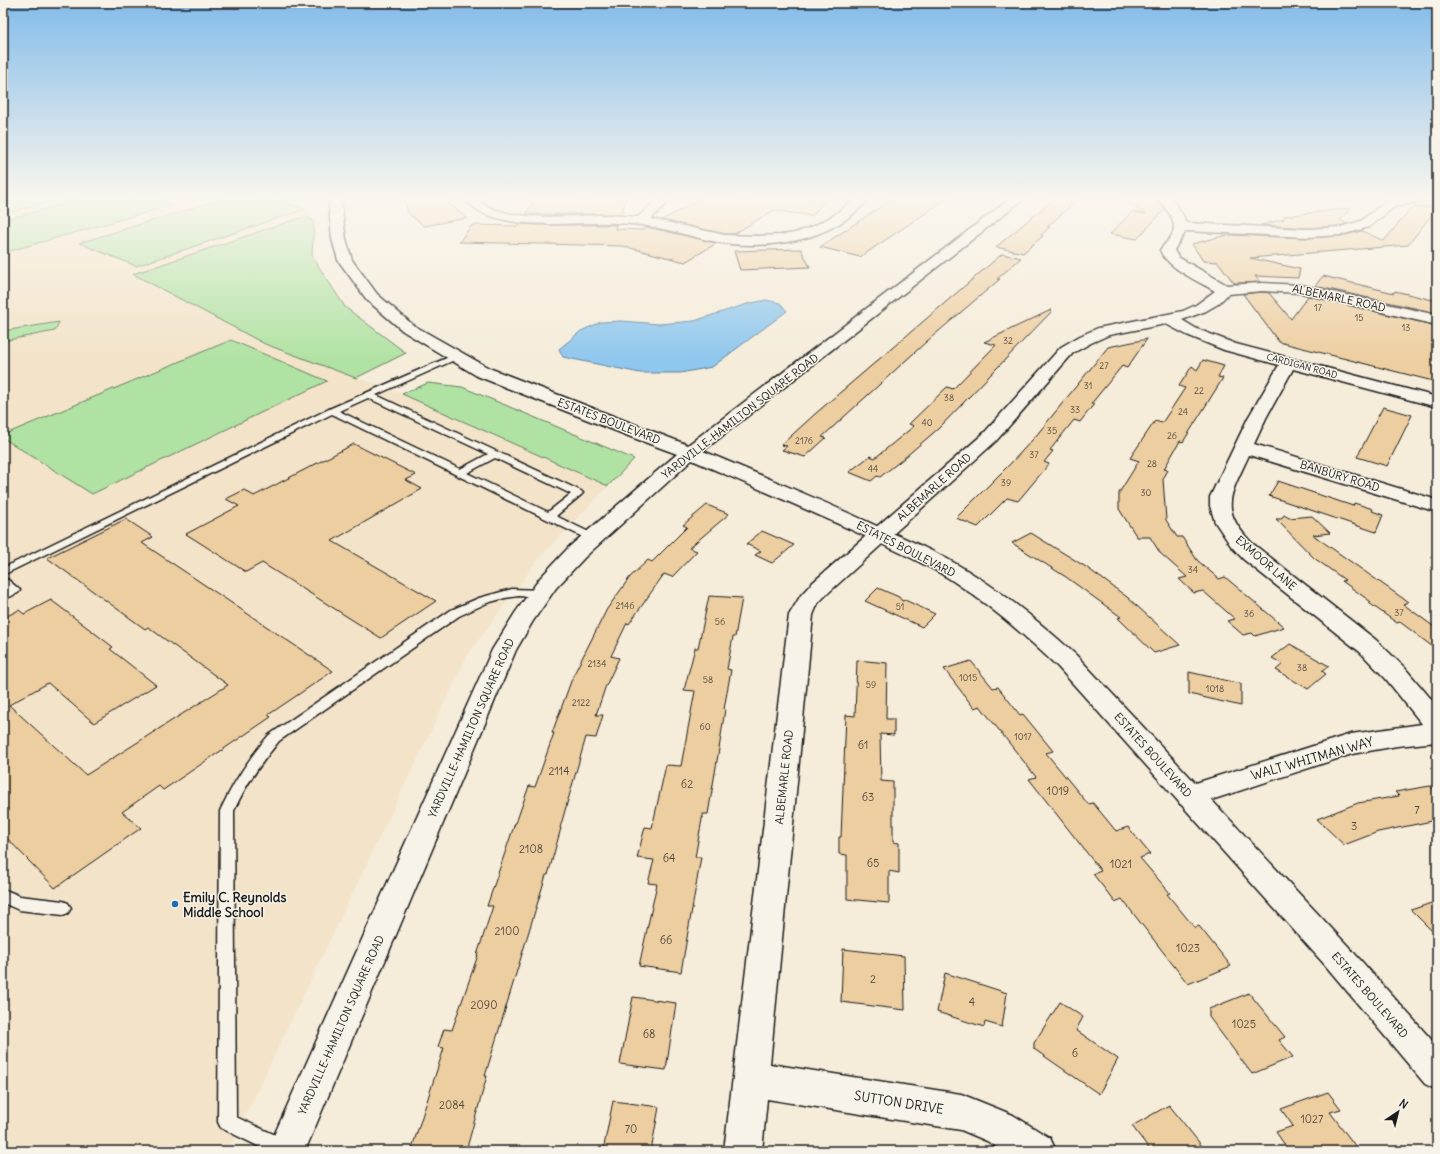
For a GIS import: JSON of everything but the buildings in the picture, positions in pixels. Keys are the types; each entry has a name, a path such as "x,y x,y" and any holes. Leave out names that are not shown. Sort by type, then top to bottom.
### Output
{"street":[{"name":"ESTATES BOULEVARD","path":"343,252 345,260 356,277 372,297 408,328 484,372 637,433 690,452 880,535 920,554 960,576 999,603 1037,633 1067,662 1336,955 1437,1072"},
{"name":"YARDVILLE-HAMILTON SQUARE ROAD","path":"286,1151 504,650 523,618 540,594 572,558 593,538 690,452 950,252"},
{"path":"1168,252 1173,260 1224,290"},
{"name":"ALBEMARLE ROAD","path":"744,1151 801,615 809,600 819,589 990,437 1067,350 1080,341 1121,327 1170,320 1199,310 1217,298 1224,290 1262,287 1301,289 1437,320"},
{"name":"CARDIGAN ROAD","path":"1170,320 1211,340 1288,363 1437,402"},
{"name":"EXMOOR LANE","path":"1288,363 1243,447 1220,497 1220,511 1226,526 1251,554 1368,646 1395,673 1437,724"},
{"name":"BANBURY ROAD","path":"1243,447 1437,506"},
{"name":"WALT WHITMAN WAY","path":"1190,796 1351,744 1397,736 1437,732"},
{"name":"SUTTON DRIVE","path":"751,1079 961,1112 1000,1128 1037,1151"}],"lane":[{"path":"3,572 332,411 456,356"},
{"path":"369,395 578,493 549,516"},
{"path":"332,411 593,538"},
{"path":"460,473 495,454"},
{"path":"3,581 14,590 3,596"},
{"path":"286,1151 227,1122 227,810 237,788 252,764 274,738 455,613 474,604 495,597 514,593 540,594"},
{"path":"3,896 19,903 63,908"}],"shaded area":[{"name":"Emily C. Reynolds Middle School","path":"3,252 200,252 134,274 265,344 402,394 608,486 539,558 467,656 228,1151 3,1151 3,341 55,331 59,322 3,331"}],"green space":[{"path":"101,252 178,252 136,266"},
{"path":"199,252 312,252 312,256 345,307 406,353 356,378 265,344 133,274"},
{"path":"59,322 55,331 3,341 3,331"},
{"path":"231,340 327,381 92,494 3,438 3,435"},
{"path":"428,383 462,387 634,459 608,486 402,394"}],"water":[{"path":"766,300 780,303 787,311 712,367 680,373 640,373 563,357 559,349 581,331 601,322 621,321 659,324 694,321 747,304"}],"place":[{"name":"Emily C. Reynolds Middle School","path":"175,904"}]}
